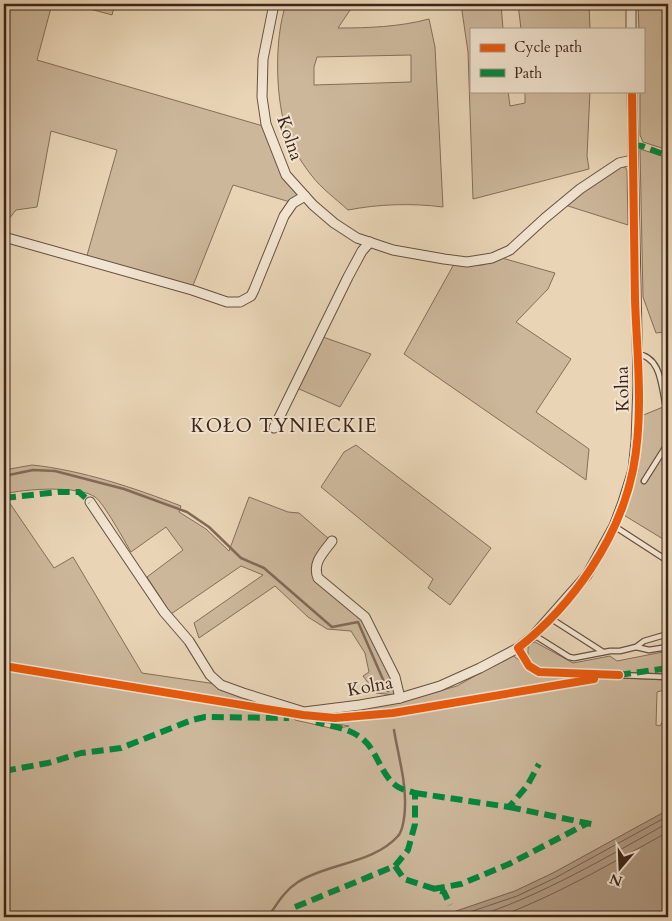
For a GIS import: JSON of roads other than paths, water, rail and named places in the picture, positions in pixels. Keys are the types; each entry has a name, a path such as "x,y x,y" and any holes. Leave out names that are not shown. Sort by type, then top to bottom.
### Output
{"street":[{"name":"Kolna","path":"274,4 263,59 262,97 266,124 286,175 334,223 357,238 393,250 467,262 492,258 510,250 580,189 619,163 632,160"},
{"path":"630,4 631,28"},
{"name":"Kolna","path":"90,502 164,612 189,641 210,675 221,685 304,712 400,698 440,686 518,648 534,635 587,575 614,526 633,470 638,416 632,92"},
{"path":"4,237 192,290 227,302 240,302 251,296 284,216 293,203 305,196"},
{"path":"274,428 348,276 362,251 370,242"},
{"path":"332,541 316,564 315,568 318,578 365,617 395,677 400,698"}],"lane":[{"path":"637,354 648,357 656,364 668,417"},
{"path":"644,481 668,443"},
{"path":"614,526 668,561"},
{"path":"550,618 603,652"},
{"path":"534,635 569,657 574,658 636,647 644,641 668,634"},
{"path":"636,647 649,650 668,647"},
{"path":"518,648 528,666 539,672 668,676"}],"water":[{"path":"668,810 668,917 439,917 515,891 553,873"}],"waterway":[{"path":"4,476 33,470 55,471 124,489 187,512 209,527 241,558 264,568 332,627 358,622 388,691"},
{"path":"268,917 285,894 298,882 376,852 388,845 400,834 404,818 405,797 394,730"}],"district":[{"name":"KOŁO TYNIECKIE","path":"284,425"}]}
